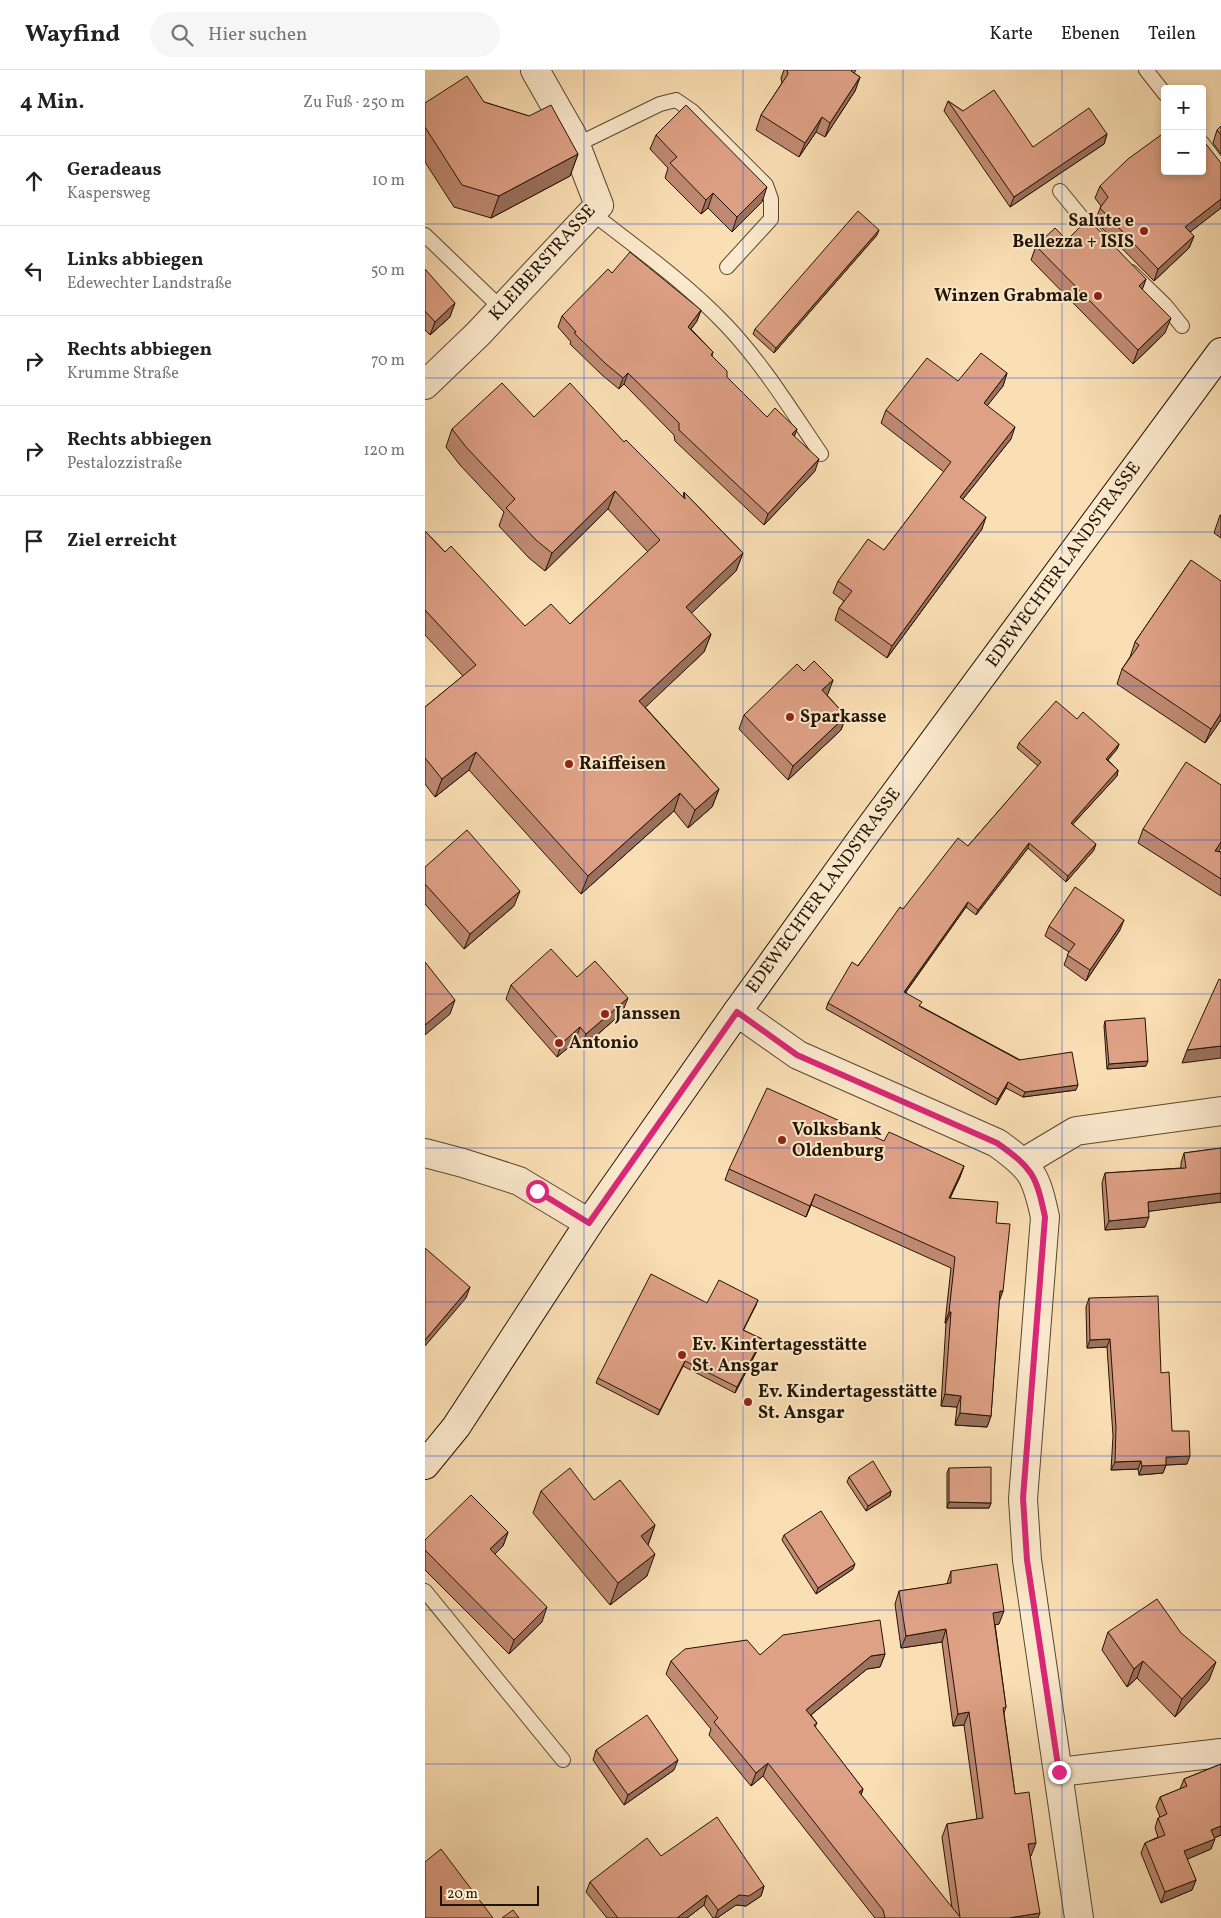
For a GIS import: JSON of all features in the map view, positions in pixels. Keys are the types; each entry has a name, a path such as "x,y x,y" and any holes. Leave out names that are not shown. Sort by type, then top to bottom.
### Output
{"street":[{"name":"KLEIBERSTRASSE","path":"425,385 502,309 599,205 576,145 535,70"},
{"name":"EDEWECHTER LANDSTRASSE","path":"425,1465 456,1427 589,1223 737,1012 863,837 1221,352"},
{"path":"737,1012 797,1055 997,1143 1024,1162 1039,1188 1045,1217 1023,1498 1027,1560 1079,1918"},
{"path":"1024,1162 1076,1131 1221,1111"},
{"path":"425,1154 463,1162 519,1181 589,1223"},
{"path":"1059,1772 1221,1753"}],"lane":[{"path":"1147,70 1161,89"},
{"path":"576,145 660,104 676,100 692,111 766,185 771,199 771,218 727,267"},
{"path":"1206,148 1221,168"},
{"path":"1061,191 1106,247"},
{"path":"592,213 660,266 725,325 758,363 821,454"},
{"path":"425,236 502,309"},
{"path":"1120,260 1165,305 1182,326"},
{"path":"425,1591 563,1760"}],"building":[{"path":"787,70 852,70 860,77 830,123 822,117 805,143 761,115 788,74"},
{"path":"467,76 484,102 529,116 551,105 578,154 499,196 462,185 425,127 425,103"},
{"path":"994,90 1033,147 1089,108 1107,134 1014,197 948,101 963,111"},
{"path":"686,105 767,187 737,217 713,193 706,200 670,163 677,157 656,135"},
{"path":"1221,126 1221,135 1217,130"},
{"path":"1161,135 1161,175 1206,175 1206,144 1221,163 1221,199 1185,227 1194,236 1158,269 1100,208 1108,197 1100,186 1128,159"},
{"path":"858,211 879,230 776,348 755,329"},
{"path":"1088,219 1146,279 1139,286 1171,318 1138,350 1036,246 1055,228 1067,240"},
{"path":"630,252 701,310 688,327 713,352 711,355 727,371 727,377 767,417 775,408 797,429 792,434 819,459 768,514 679,430 679,423 628,373 623,378 606,364 574,333 576,332 562,316 608,269 612,273"},
{"path":"425,269 455,303 435,322 425,311"},
{"path":"981,353 1007,373 984,403 1015,427 960,497 986,517 892,646 839,608 852,591 838,581 868,539 884,550 951,462 886,410 927,358 958,381"},
{"path":"502,383 534,417 570,383 624,442 626,440 685,499 684,492 743,553 686,607 711,634 639,701 719,789 695,810 680,793 588,876 476,752 442,779 425,758 425,707 476,665 425,610 425,531 445,552 451,546 525,626 551,604 570,624 660,540 615,491 552,553 536,540 506,508 515,499 466,447 452,429"},
{"path":"1191,560 1221,581 1221,713 1211,729 1122,669 1139,645 1135,642"},
{"name":"Sparkasse","path":"814,661 833,680 822,690 846,716 793,766 744,715 797,664 804,671"},
{"path":"1056,701 1077,719 1083,712 1119,744 1106,759 1118,770 1071,823 1096,844 1068,876 1029,843 978,910 968,902 904,992 922,1002 919,1006 1019,1060 1072,1052 1078,1085 1025,1092 1008,1082 998,1099 828,1003 852,962 858,966 900,907 903,909 958,838 968,846 1041,762 1019,743"},
{"path":"1186,762 1221,785 1221,842 1215,851 1221,852 1221,879 1143,829"},
{"path":"467,830 520,891 470,934 425,884 425,867"},
{"path":"1075,887 1124,920 1090,970 1067,955 1075,944 1049,926"},
{"path":"551,949 577,977 595,961 628,998 586,1034 580,1027 562,1043 511,985"},
{"path":"425,962 455,1000 425,1025"},
{"path":"1219,979 1221,980 1221,1046 1187,1050"},
{"path":"1145,1018 1148,1061 1109,1064 1105,1021"},
{"path":"767,1088 884,1141 889,1132 964,1166 949,1198 998,1202 996,1223 1010,1224 1003,1291 1000,1291 991,1416 960,1413 961,1396 945,1394 951,1312 949,1312 955,1257 815,1194 810,1206 729,1169"},
{"path":"1221,1148 1221,1193 1148,1202 1149,1217 1109,1221 1105,1173 1186,1168 1184,1153"},
{"path":"425,1248 470,1287 425,1340"},
{"name":"Ev. Kintertagesstätte St. Ansgar","path":"651,1274 707,1303 719,1280 758,1300 743,1330 762,1339 737,1387 685,1361 660,1410 598,1378"},
{"path":"1158,1296 1161,1373 1169,1372 1172,1431 1189,1431 1190,1456 1166,1457 1166,1465 1142,1466 1141,1461 1115,1462 1116,1427 1110,1339 1090,1340 1089,1298"},
{"path":"873,1461 891,1491 868,1506 849,1477"},
{"path":"991,1467 991,1503 949,1502 949,1468"},
{"path":"570,1468 594,1500 620,1480 655,1525 641,1536 655,1554 618,1583 541,1491"},
{"path":"471,1495 508,1532 490,1549 547,1607 514,1640 425,1550 425,1540"},
{"path":"821,1511 855,1564 818,1588 784,1535"},
{"path":"997,1564 1004,1611 993,1613 1006,1707 1003,1708 1015,1794 1029,1792 1036,1843 1028,1844 1040,1913 1009,1918 885,1918 883,1910 768,1763 756,1773 714,1722 718,1718 671,1661 685,1649 747,1640 760,1655 783,1635 880,1620 885,1654 871,1656 806,1710 817,1723 814,1725 863,1789 859,1792 960,1917 947,1824 983,1818 969,1712 958,1714 946,1629 906,1636 899,1591 951,1583 951,1571"},
{"path":"1157,1599 1181,1633 1216,1662 1182,1699 1143,1661 1134,1669 1108,1632"},
{"path":"647,1715 678,1760 628,1795 596,1750"},
{"path":"1221,1764 1221,1826 1211,1830 1215,1839 1184,1851 1196,1880 1165,1892 1145,1843 1165,1835 1158,1818 1167,1814 1160,1797 1187,1786 1184,1779"},
{"path":"717,1817 764,1886 749,1896 739,1895 718,1910 707,1895 677,1918 618,1918 590,1882 647,1838 661,1856"},
{"path":"441,1849 493,1918 425,1918 425,1862"},
{"path":"513,1910 519,1918 502,1918"}],"place":[{"name":"Salute e Bellezza + ISIS","path":"1144,231"},
{"name":"Winzen Grabmale","path":"1098,296"},
{"name":"Sparkasse","path":"790,717"},
{"name":"Raiffeisen","path":"569,764"},
{"name":"Janssen","path":"605,1014"},
{"name":"Antonio","path":"559,1043"},
{"name":"Volksbank Oldenburg","path":"782,1140"},
{"name":"Ev. Kintertagesstätte St. Ansgar","path":"682,1355"},
{"name":"Ev. Kindertagesstätte St. Ansgar","path":"748,1402"}],"route":[{"path":"537,1191 589,1223 624,1176 737,1012 797,1055 997,1143 1024,1162 1039,1188 1045,1217 1023,1498 1027,1560 1059,1772"}]}
